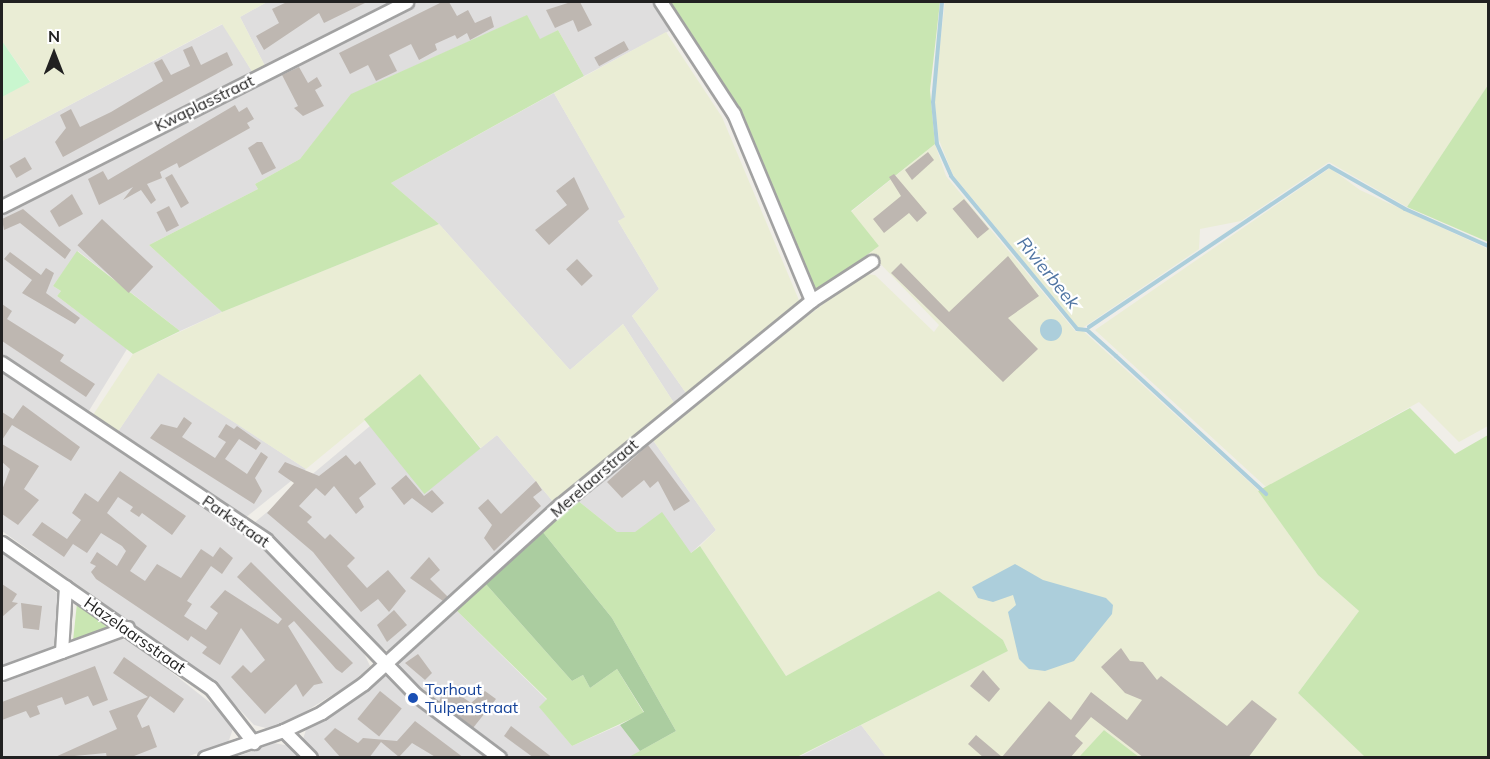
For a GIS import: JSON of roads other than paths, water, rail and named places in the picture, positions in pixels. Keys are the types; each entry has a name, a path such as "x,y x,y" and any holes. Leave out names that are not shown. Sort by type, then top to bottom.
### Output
{"street":[{"name":"Kwaplasstraat","path":"2,207 407,2"},
{"path":"661,2 734,114 812,301"},
{"name":"Merelaarstraat","path":"205,758 254,743 322,713 385,664 561,505 812,301 872,262"},
{"name":"Parkstraat","path":"2,363 266,540 416,694 500,758"},
{"name":"Hazelaarsstraat","path":"2,543 128,628 210,688 254,743"},
{"path":"62,652 66,587"},
{"path":"2,674 128,628"},
{"path":"284,731 311,758"}],"water":[{"path":"1051,319 1059,322 1062,330 1059,338 1051,341 1043,338 1040,330 1043,322"},
{"path":"1015,564 1043,580 1106,598 1113,605 1112,614 1074,661 1045,671 1029,669 1019,659 1008,612 1016,605 1013,595 993,602 978,598 972,587"}],"waterway":[{"name":"Rivierbeek","path":"942,2 933,102 937,144 951,176 1077,329 1087,330 1266,494"},
{"path":"1089,327 1329,166 1405,209 1488,246"}],"place":[{"name":"Torhout Tulpenstraat","path":"413,698"}]}
